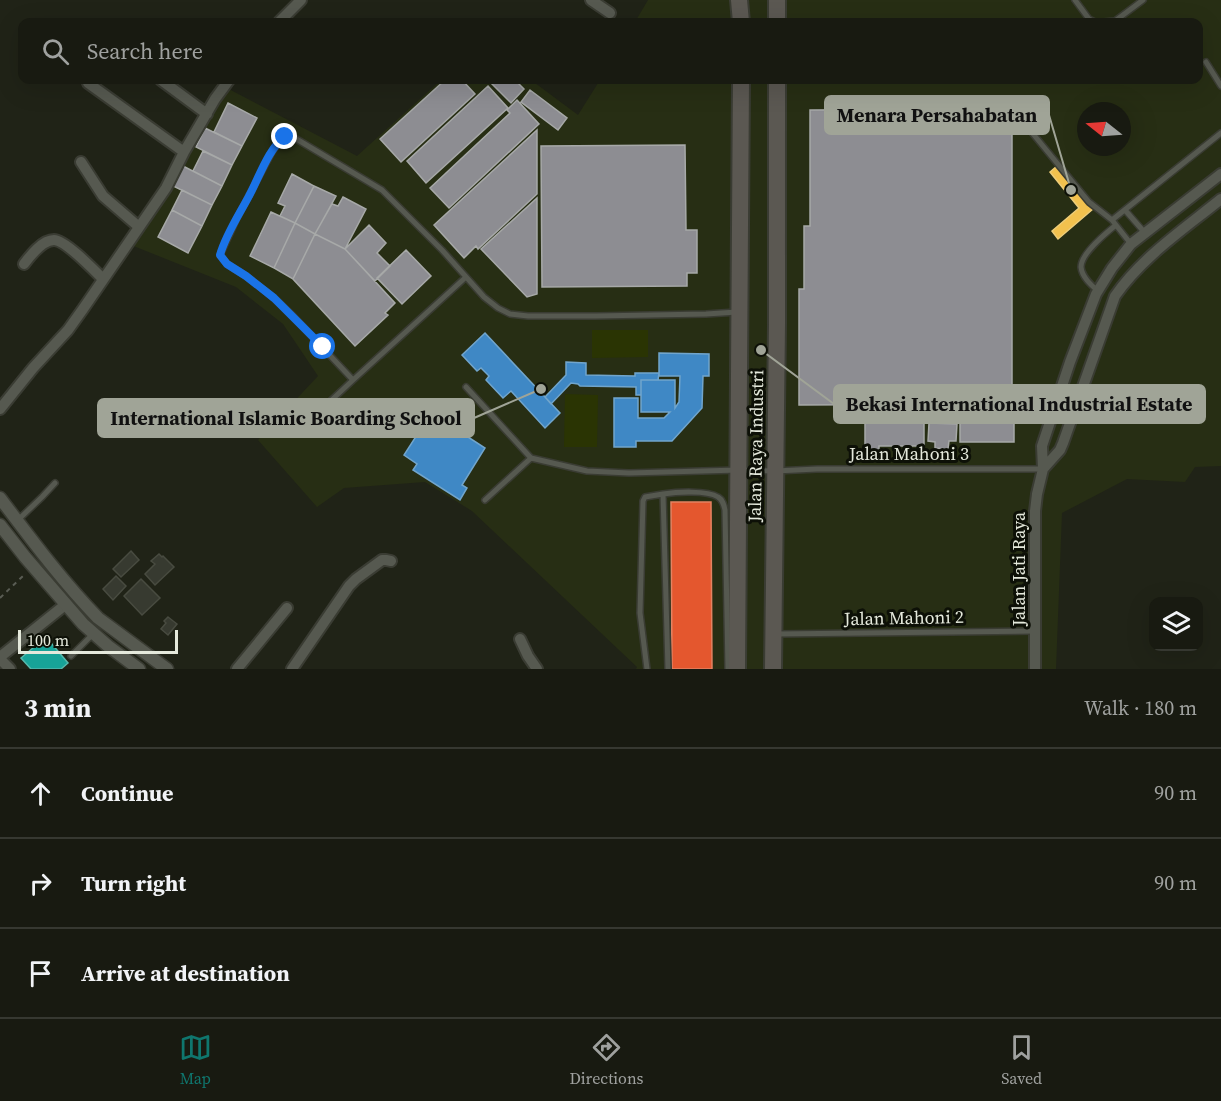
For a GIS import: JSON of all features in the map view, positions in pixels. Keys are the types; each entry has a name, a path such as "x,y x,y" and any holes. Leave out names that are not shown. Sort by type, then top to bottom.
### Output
{"main road":[{"path":"739,0 741,18"},
{"path":"777,0 777,18"},
{"name":"Jalan Raya Industri","path":"737,669 741,84"},
{"name":"Jalan Raya Industri","path":"773,669 777,84"}],"street":[{"path":"283,18 301,0"},
{"path":"591,0 610,13"},
{"path":"89,84 184,152"},
{"path":"166,84 207,114"},
{"path":"0,409 68,330 166,188 184,152 226,84"},
{"path":"81,162 103,196 139,227"},
{"name":"Jalan Jati Raya","path":"1035,669 1035,511 1043,469 1042,446 1081,335 1098,291 1131,244 1221,174"},
{"name":"Jalan Jati Raya","path":"1043,469 1060,450 1115,296 1146,260 1221,199"},
{"path":"24,264 40,247 56,240 75,253 103,279"},
{"path":"1081,335 1100,339"},
{"path":"0,498 67,583 98,618 167,669"},
{"path":"0,525 80,621 136,667 142,651"},
{"path":"292,669 349,586 382,560 391,561"},
{"path":"10,669 0,658 65,604"},
{"path":"237,669 287,608"},
{"path":"80,621 90,609"},
{"path":"520,639 535,668"}],"lane":[{"path":"1075,0 1088,18"},
{"path":"1119,18 1143,0"},
{"path":"1206,62 1221,86"},
{"path":"1020,118 1089,202 1114,223 1131,244"},
{"path":"1098,291 1088,282 1082,269 1085,256 1125,210 1221,133"},
{"path":"353,380 274,298 227,264 220,255 272,152 280,140 285,137 293,137 382,190 430,237 493,305 510,314 596,316 739,312"},
{"path":"1125,210 1145,233"},
{"path":"307,423 466,277"},
{"path":"466,387 531,458 485,500"},
{"name":"Jalan Mahoni 3","path":"531,458 587,471 629,473 817,469 1043,469"},
{"path":"17,521 55,483"},
{"path":"647,669 640,613 643,501 648,495 676,492 710,494 723,502 728,669"},
{"path":"663,494 668,669"},
{"name":"Jalan Mahoni 2","path":"774,634 1036,631"},
{"path":"71,656 94,633"}],"path":[{"path":"0,598 33,567"}],"shaded area":[{"path":"648,0 1221,0 1221,466 1195,467 1185,482 1127,479 1062,513 1056,669 636,669 637,667 472,511 425,482 344,488 317,507 258,440 318,376 283,324 236,287 131,245 225,87 357,156 437,84 536,84 578,115 597,84 1203,84 1203,18 637,18"},
{"path":"592,330 648,330 648,357 592,358"},
{"path":"565,394 598,395 597,447 564,447"}],"building: Homes":[{"path":"1057,166 1093,209 1058,239 1052,231 1079,208 1050,172"}],"building: Shops":[{"path":"671,502 711,502 712,669 672,669"}],"building: Schools":[{"path":"485,333 560,413 545,428 511,391 503,398 486,380 489,376 481,368 477,371 462,355"},
{"path":"659,353 709,354 709,376 703,376 702,408 672,441 636,441 636,447 614,447 614,398 638,398 638,418 664,418 670,412 641,412 641,380 675,380 675,408 679,402 680,376 659,376"},
{"path":"566,362 586,363 586,375 635,376 635,373 659,373 658,380 641,380 641,395 636,395 636,387 580,386 571,383 551,404 545,397 566,375"},
{"path":"431,413 485,448 462,485 467,488 460,500 413,470 417,464 404,455"}],"building: Public":[{"path":"46,637 68,663 61,669 31,669 21,658"}],"building: Industry":[{"path":"441,84 466,84 475,94 401,162 380,139"},
{"path":"492,84 519,84 524,89 511,103"},
{"path":"488,86 508,108 426,183 407,161"},
{"path":"530,90 567,118 558,130 521,102"},
{"path":"517,100 539,124 449,208 430,188 510,113 507,110"},
{"path":"228,103 257,118 242,146 214,132"},
{"path":"1012,109 1012,404 799,405 799,289 804,289 804,226 810,226 810,110"},
{"path":"205,128 242,146 232,165 196,147"},
{"path":"537,130 537,194 478,249 476,246 464,258 434,225"},
{"path":"685,145 686,230 697,230 697,273 687,273 687,286 542,287 541,146"},
{"path":"203,151 232,165 222,186 193,171"},
{"path":"181,165 222,186 212,205 171,185"},
{"path":"292,174 314,186 295,223 280,216 285,206 278,203"},
{"path":"314,186 336,196 315,234 295,223"},
{"path":"182,190 212,205 202,226 172,210"},
{"path":"343,197 366,209 345,249 315,234 332,204 338,206"},
{"path":"537,198 537,294 527,297 481,249"},
{"path":"172,210 202,226 188,253 158,237"},
{"path":"271,212 295,223 274,268 250,256"},
{"path":"295,223 315,234 293,279 274,268"},
{"path":"369,225 386,243 377,253 390,266 375,281 345,249"},
{"path":"315,234 345,249 395,303 385,313 388,315 355,346 293,279"},
{"path":"406,250 431,276 402,304 377,278"},
{"path":"865,423 924,423 924,446 879,446 879,455 865,455"},
{"path":"929,423 957,424 956,441 949,441 948,449 935,448 935,442 928,441"},
{"path":"960,423 1014,423 1014,442 960,442"}],"building: Other":[{"path":"131,551 139,560 121,577 113,569"},
{"path":"159,554 174,567 155,585 145,574 155,564 151,561"},
{"path":"116,576 126,586 113,600 103,589"},
{"path":"141,579 160,598 142,615 124,596"},
{"path":"168,617 177,624 168,635 161,629"}],"place":[{"name":"Menara Persahabatan","path":"1071,190"},
{"name":"Bekasi International Industrial Estate","path":"761,350"},
{"name":"International Islamic Boarding School","path":"541,389"}],"route":[{"path":"285,137 280,140 272,152 220,255 227,264 274,298 323,347"}]}
